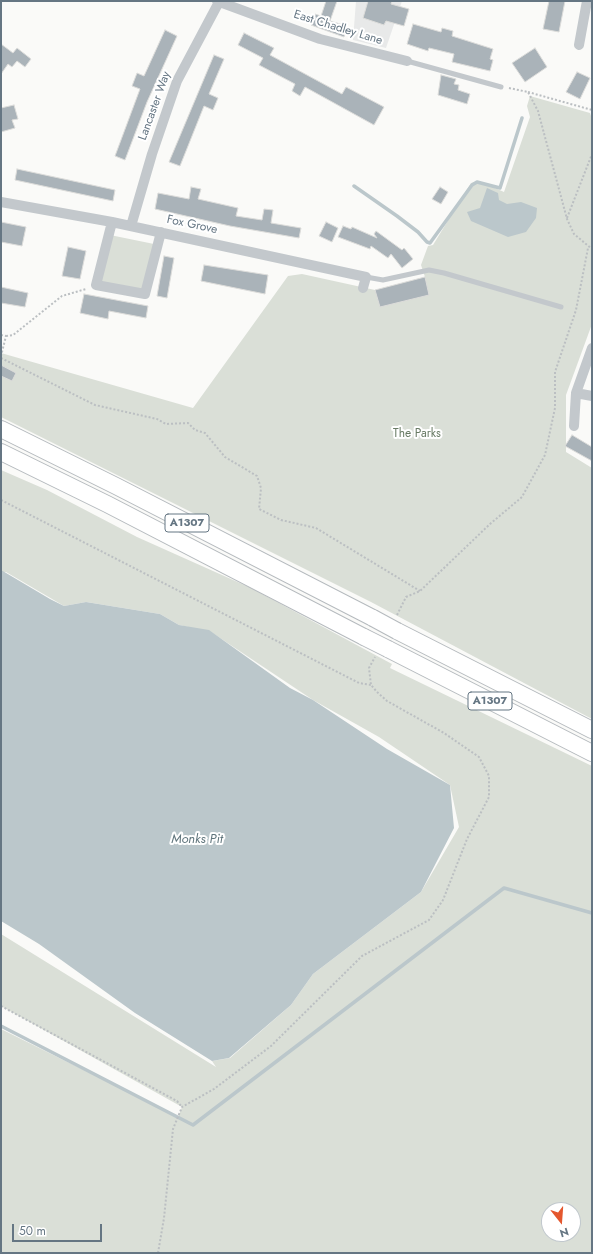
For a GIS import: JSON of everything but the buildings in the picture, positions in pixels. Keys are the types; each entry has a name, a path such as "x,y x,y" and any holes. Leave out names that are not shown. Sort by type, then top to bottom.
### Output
{"main road":[{"name":"A1307","path":"1,429 116,486 372,618 396,625 592,730"},
{"name":"A1307","path":"1,452 107,504 364,637 382,653 592,753"}],"street":[{"name":"East Chadley Lane","path":"218,1 320,39 407,61"},
{"name":"Lancaster Way","path":"131,226 152,154 177,81 218,1"},
{"path":"579,44 587,1"},
{"name":"Fox Grove","path":"1,202 161,232 366,277"},
{"path":"112,222 96,285 145,294 161,232"},
{"path":"363,288 366,277"},
{"path":"574,426 576,393 592,348"},
{"path":"576,393 592,396"}],"lane":[{"path":"407,61 501,87"},
{"path":"366,277 383,280 429,270 561,307"}],"path":[{"path":"501,87 528,92 592,110"},
{"path":"528,92 538,111 567,219 574,234 588,248 592,249"},
{"path":"567,219 592,154"},
{"path":"396,625 406,597 420,591 490,524 522,497 545,455 555,408 555,372 576,310 588,248"},
{"path":"1,335 13,335 62,296 96,285"},
{"path":"6,336 1,357 95,405 157,419 166,424 188,423 195,430 205,433 225,457 257,476 261,488 259,509 281,520 316,528 420,591"},
{"path":"1,500 360,683 371,685"},
{"path":"158,1253 164,1218 174,1127 182,1107 214,1089 271,1046 362,956 429,920 443,900 467,839 489,797 489,776 479,757 444,733 387,701 371,685 369,668 382,653"},
{"path":"1,1006 177,1101 182,1107"}],"shaded area":[{"path":"356,1 402,1 386,48 353,40"}],"green space":[{"name":"The Parks","path":"530,96 590,113 592,119 592,324 566,395 566,452 592,468 592,719 371,602 1,417 1,353 193,408 288,276 302,274 375,290 425,277 421,265 428,246 433,245 471,183 479,181 504,192 530,117 527,106"},
{"path":"110,235 154,244 142,291 100,283"},
{"path":"1,470 47,490 137,537 251,588 392,664 390,668 592,766 592,1253 1,1253 1,1029 178,1117 182,1107 1,1006 1,934 216,1067 212,1061 230,1058 291,1005 313,974 421,892 459,827 450,785 379,737 313,700 211,632 179,625 160,614 86,602 64,606 6,572 1,573"}],"water":[{"path":"487,188 498,193 499,200 507,204 521,202 537,208 536,218 526,232 508,237 471,221 467,212 480,208"},
{"name":"Monks Pit","path":"1,570 64,606 86,602 160,614 179,625 209,630 290,688 313,700 387,749 450,785 454,828 421,892 313,974 291,1005 229,1058 212,1061 135,1013 39,944 1,921"}],"waterway":[{"path":"354,186 397,216 430,243 472,185 477,182 500,188 522,118"},
{"path":"1,1026 193,1125 504,888 592,913"}]}
